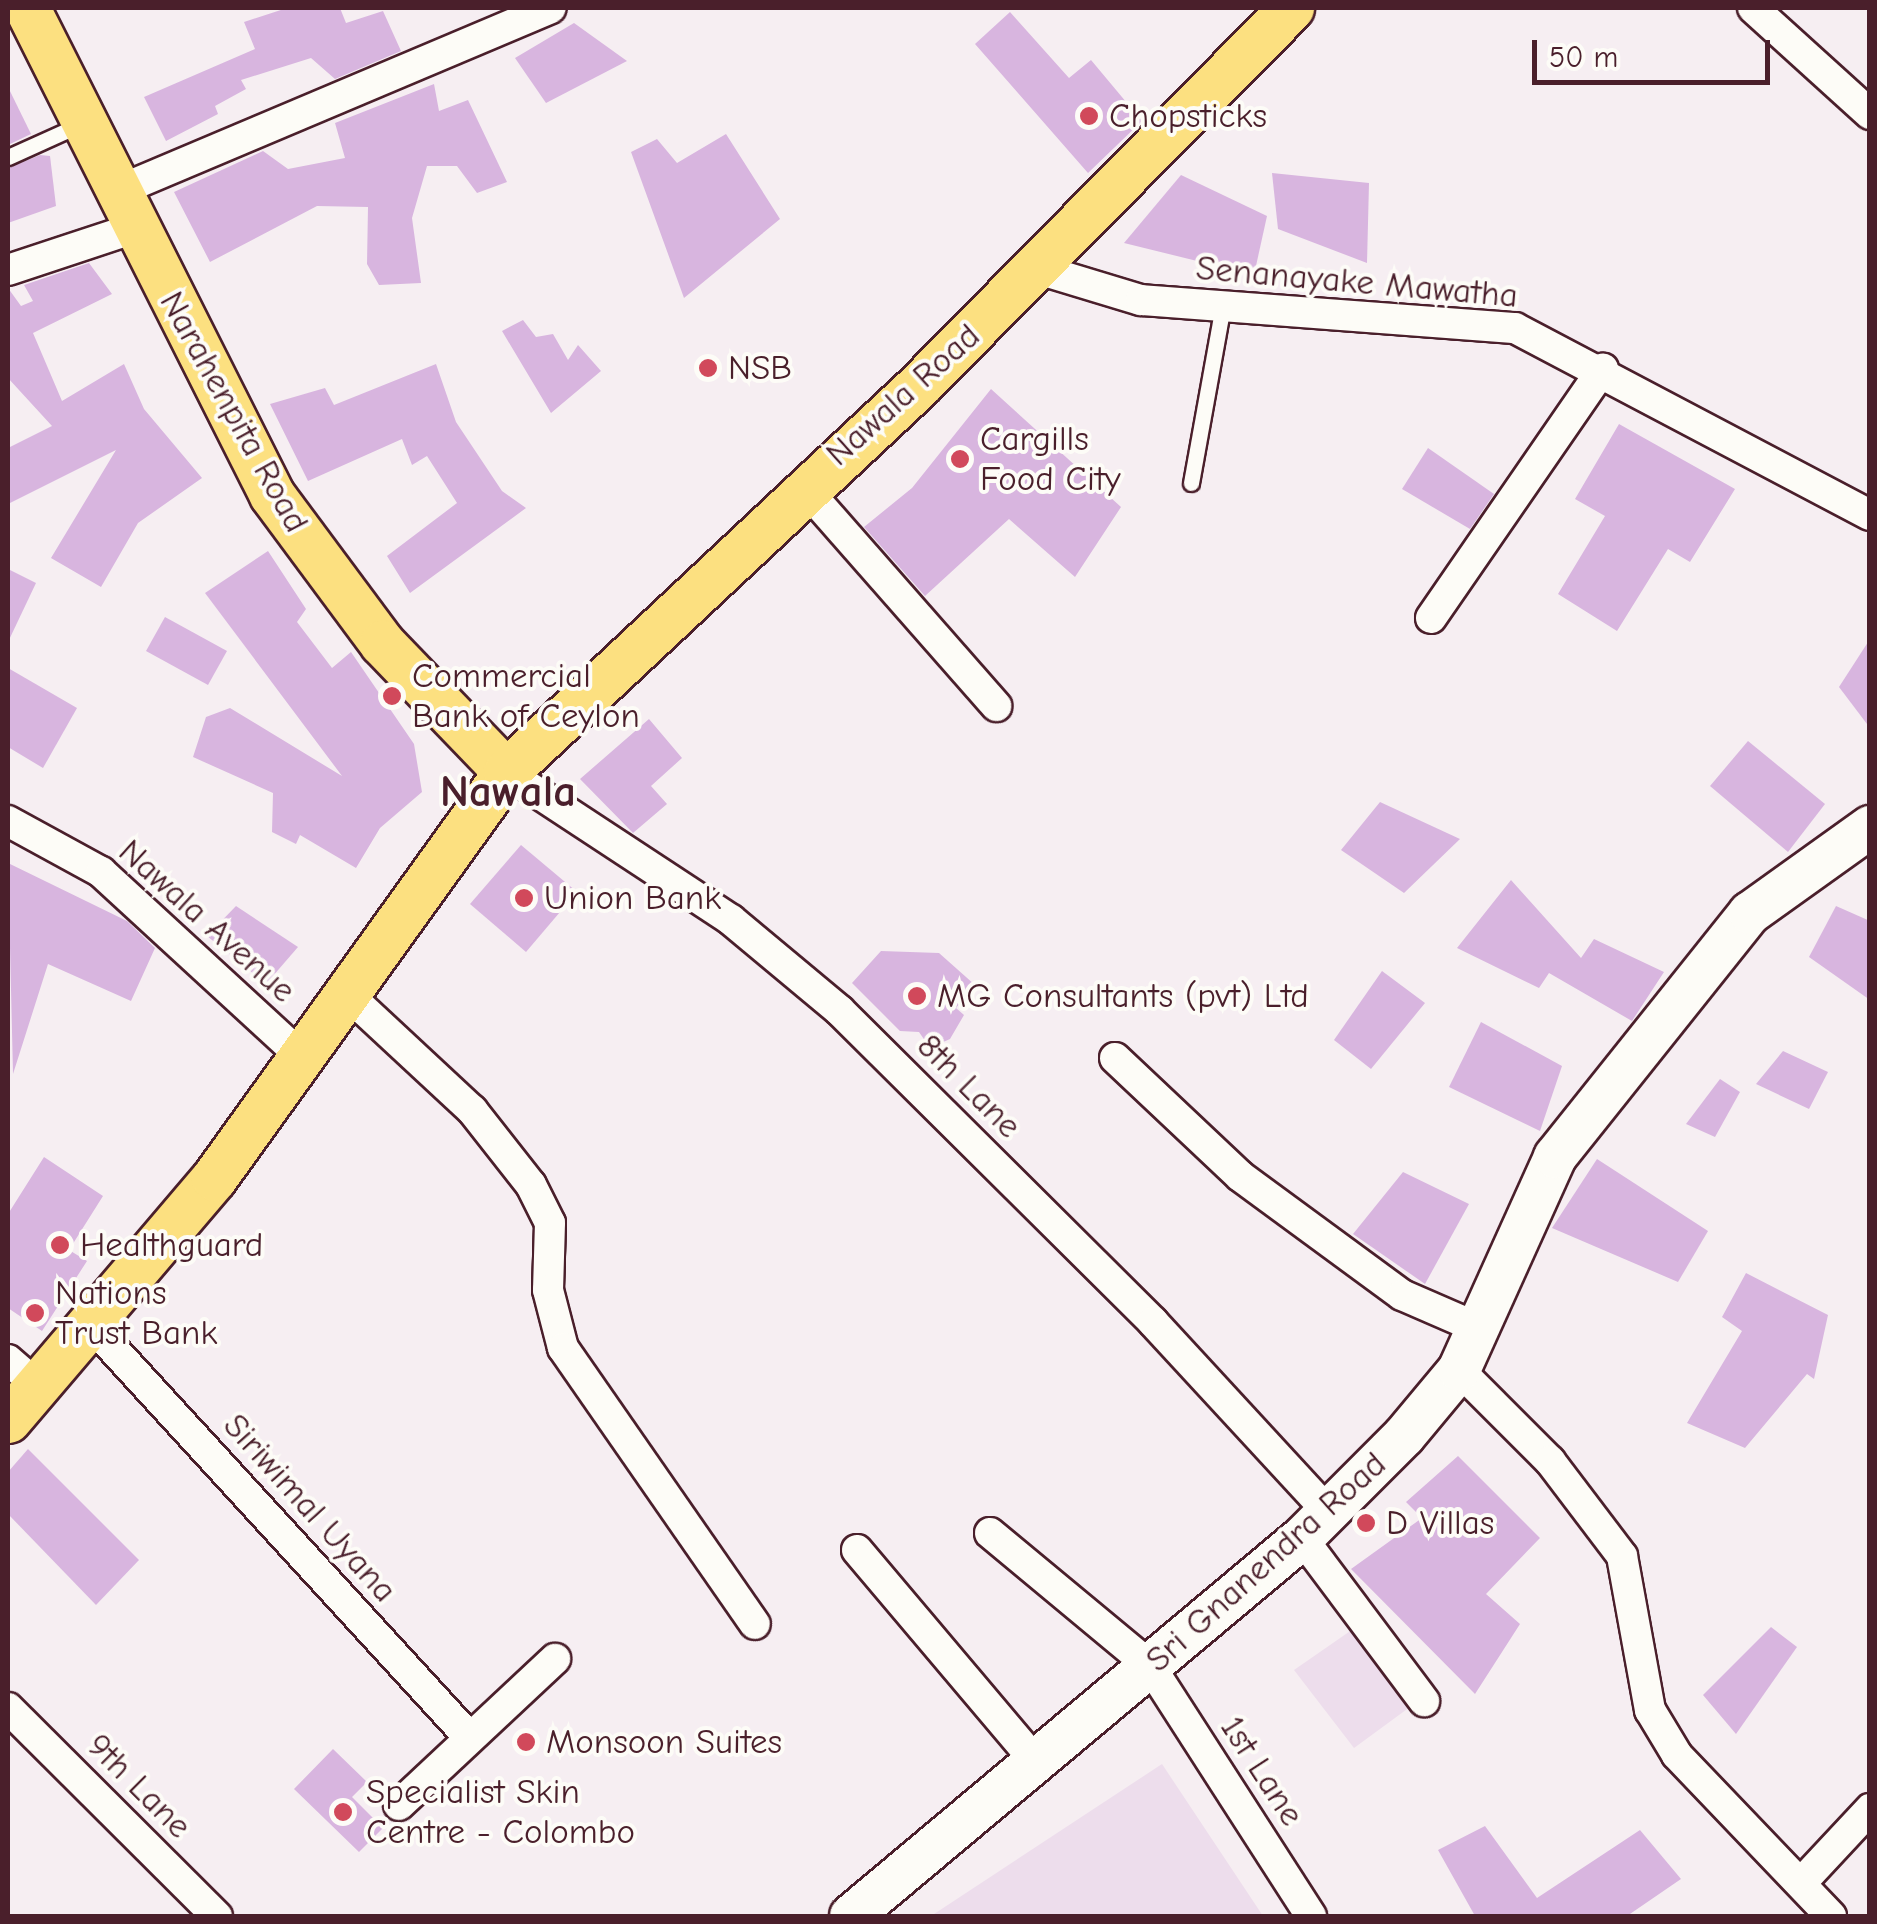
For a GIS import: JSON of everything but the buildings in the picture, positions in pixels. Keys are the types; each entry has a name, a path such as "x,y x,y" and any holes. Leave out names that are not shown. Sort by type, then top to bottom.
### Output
{"main road":[{"name":"Narahenpita Road","path":"28,8 123,211 272,495 382,643 506,772"},
{"name":"Nawala Road","path":"8,1420 23,1373 94,1328 346,994 506,772 1038,268 1291,8"}],"street":[{"path":"8,270 123,211 550,8"},
{"path":"1753,8 1870,114"},
{"name":"Senanayake Mawatha","path":"1038,268 1141,300 1515,328 1604,369 1866,505"},
{"path":"1430,618 1604,369"},
{"path":"804,486 996,706"},
{"name":"8th Lane","path":"506,772 732,920 839,1010 1153,1322 1316,1526 1424,1702"},
{"name":"Nawala Avenue","path":"8,821 101,872 300,1055"},
{"name":"Sri Gnanendra Road","path":"851,1916 1316,1526 1459,1370 1555,1157 1651,1034 1750,913 1870,827"},
{"path":"346,994 472,1110 531,1184 550,1223 548,1290 562,1348 755,1624"},
{"path":"1116,1058 1240,1176 1402,1294 1478,1328"},
{"name":"Siriwimal Uyana","path":"94,1328 470,1738"},
{"path":"1459,1370 1550,1461 1622,1556 1650,1710 1677,1754 1831,1916"},
{"name":"1st Lane","path":"990,1533 1150,1666 1311,1916"},
{"path":"857,1550 1036,1762"},
{"path":"399,1805 555,1659"},
{"name":"9th Lane","path":"8,1708 217,1916"},
{"path":"1802,1882 1870,1809"}],"lane":[{"path":"8,157 81,124"},
{"path":"1190,483 1223,306"}],"shaded area":[{"name":"D Villas","path":"1356,1627 1414,1704 1354,1748 1294,1670"},
{"path":"1162,1764 1263,1916 931,1916"}],"place":[{"name":"Chopsticks","path":"1089,116"},
{"name":"NSB","path":"708,368"},
{"name":"Cargills Food City","path":"960,459"},
{"name":"Commercial Bank of Ceylon","path":"392,696"},
{"name":"Union Bank","path":"524,898"},
{"name":"MG Consultants (pvt) Ltd","path":"917,996"},
{"name":"Healthguard","path":"60,1245"},
{"name":"Nations Trust Bank","path":"35,1313"},
{"name":"D Villas","path":"1366,1523"},
{"name":"Monsoon Suites","path":"526,1742"},
{"name":"Specialist Skin Centre - Colombo","path":"343,1812"}],"district":[{"name":"Nawala","path":"508,792"}]}
